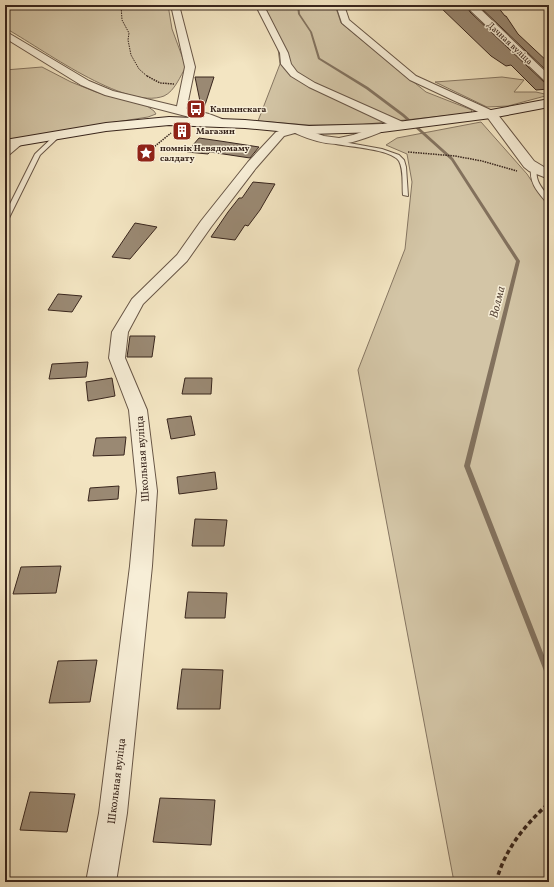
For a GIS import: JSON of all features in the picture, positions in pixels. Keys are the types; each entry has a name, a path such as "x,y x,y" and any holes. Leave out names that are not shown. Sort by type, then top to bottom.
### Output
{"street":[{"path":"174,5 190,67 181,111"},
{"path":"262,5 261,8 284,54 286,64 294,74 337,97 403,126"},
{"path":"388,5 340,5 345,21 413,78 491,114 533,172 549,175"},
{"name":"Дачная вуліца","path":"472,5 474,9 549,80"},
{"path":"5,34 85,83 109,92 205,117 218,122"},
{"path":"5,151 11,144 129,124 169,121 218,122 282,130 341,130 382,128 428,123 549,104"},
{"path":"282,130 338,143 382,128"},
{"name":"Школьная вуліца","path":"101,882 113,813 142,566 147,491 138,410 118,358 120,332 137,302 182,258 206,224 252,165 282,130"}],"lane":[{"path":"5,220 38,154 58,136"},
{"path":"338,143 387,151 397,156 402,161 406,195"},
{"path":"533,172 533,181 549,202"}],"path":[{"path":"122,5 120,19 129,33 127,41 129,50 137,66 157,82 186,86"},
{"path":"149,151 171,133"},
{"path":"387,151 455,156 533,172"},
{"path":"496,882 498,872 512,842 534,817 549,803"}],"shaded area":[{"path":"5,5 168,5 172,29 186,67 171,91 164,96 147,98 128,94 83,75 5,28"},
{"path":"265,5 335,5 341,23 426,92 472,110 471,113 358,125 308,125 258,121 280,64 277,41"},
{"path":"42,67 71,82 96,92 147,106 156,114 148,117 5,141 5,70"},
{"path":"502,77 524,80 514,92 536,92 549,95 508,106 487,107 435,82"},
{"path":"481,122 527,174 549,207 549,882 454,882 358,370 405,249 412,182 407,154 386,145 397,138"}],"building":[{"path":"439,6 467,6 470,12 545,83 549,84 549,89 536,90 511,65 506,66 491,56"},
{"path":"479,6 497,6 518,34 549,63 549,73"},
{"path":"195,77 214,77 203,111 202,111"},
{"path":"199,138 259,147 250,158 210,152 208,154 187,152"},
{"path":"253,182 275,184 260,210 248,226 245,225 235,240 211,237 228,212 239,198 242,198"},
{"path":"135,223 157,227 130,259 112,257"},
{"path":"58,294 82,296 72,312 48,310"},
{"path":"130,336 155,336 152,357 127,357"},
{"path":"88,362 86,377 49,379 52,364"},
{"path":"112,378 115,396 88,401 86,382"},
{"path":"185,378 212,378 211,394 182,394"},
{"path":"191,416 195,435 171,439 167,419"},
{"path":"126,437 124,455 93,456 96,438"},
{"path":"215,472 217,489 179,494 177,477"},
{"path":"119,486 118,499 88,501 90,488"},
{"path":"195,519 227,520 224,546 192,546"},
{"path":"61,566 56,593 13,594 21,567"},
{"path":"188,592 227,593 225,618 185,618"},
{"path":"97,660 90,702 49,703 58,661"},
{"path":"182,669 223,670 220,709 177,709"},
{"path":"30,792 75,794 67,832 20,830"},
{"path":"160,798 215,800 211,845 153,842"}],"waterway":[{"name":"Волма","path":"298,5 299,14 311,32 319,58 367,88 403,115 452,159 518,261 467,466 549,676"}],"place":[{"name":"Кашынскага","path":"196,109"},
{"name":"Магазин","path":"182,131"},
{"name":"помнік Невядомаму салдату","path":"146,153"}]}
